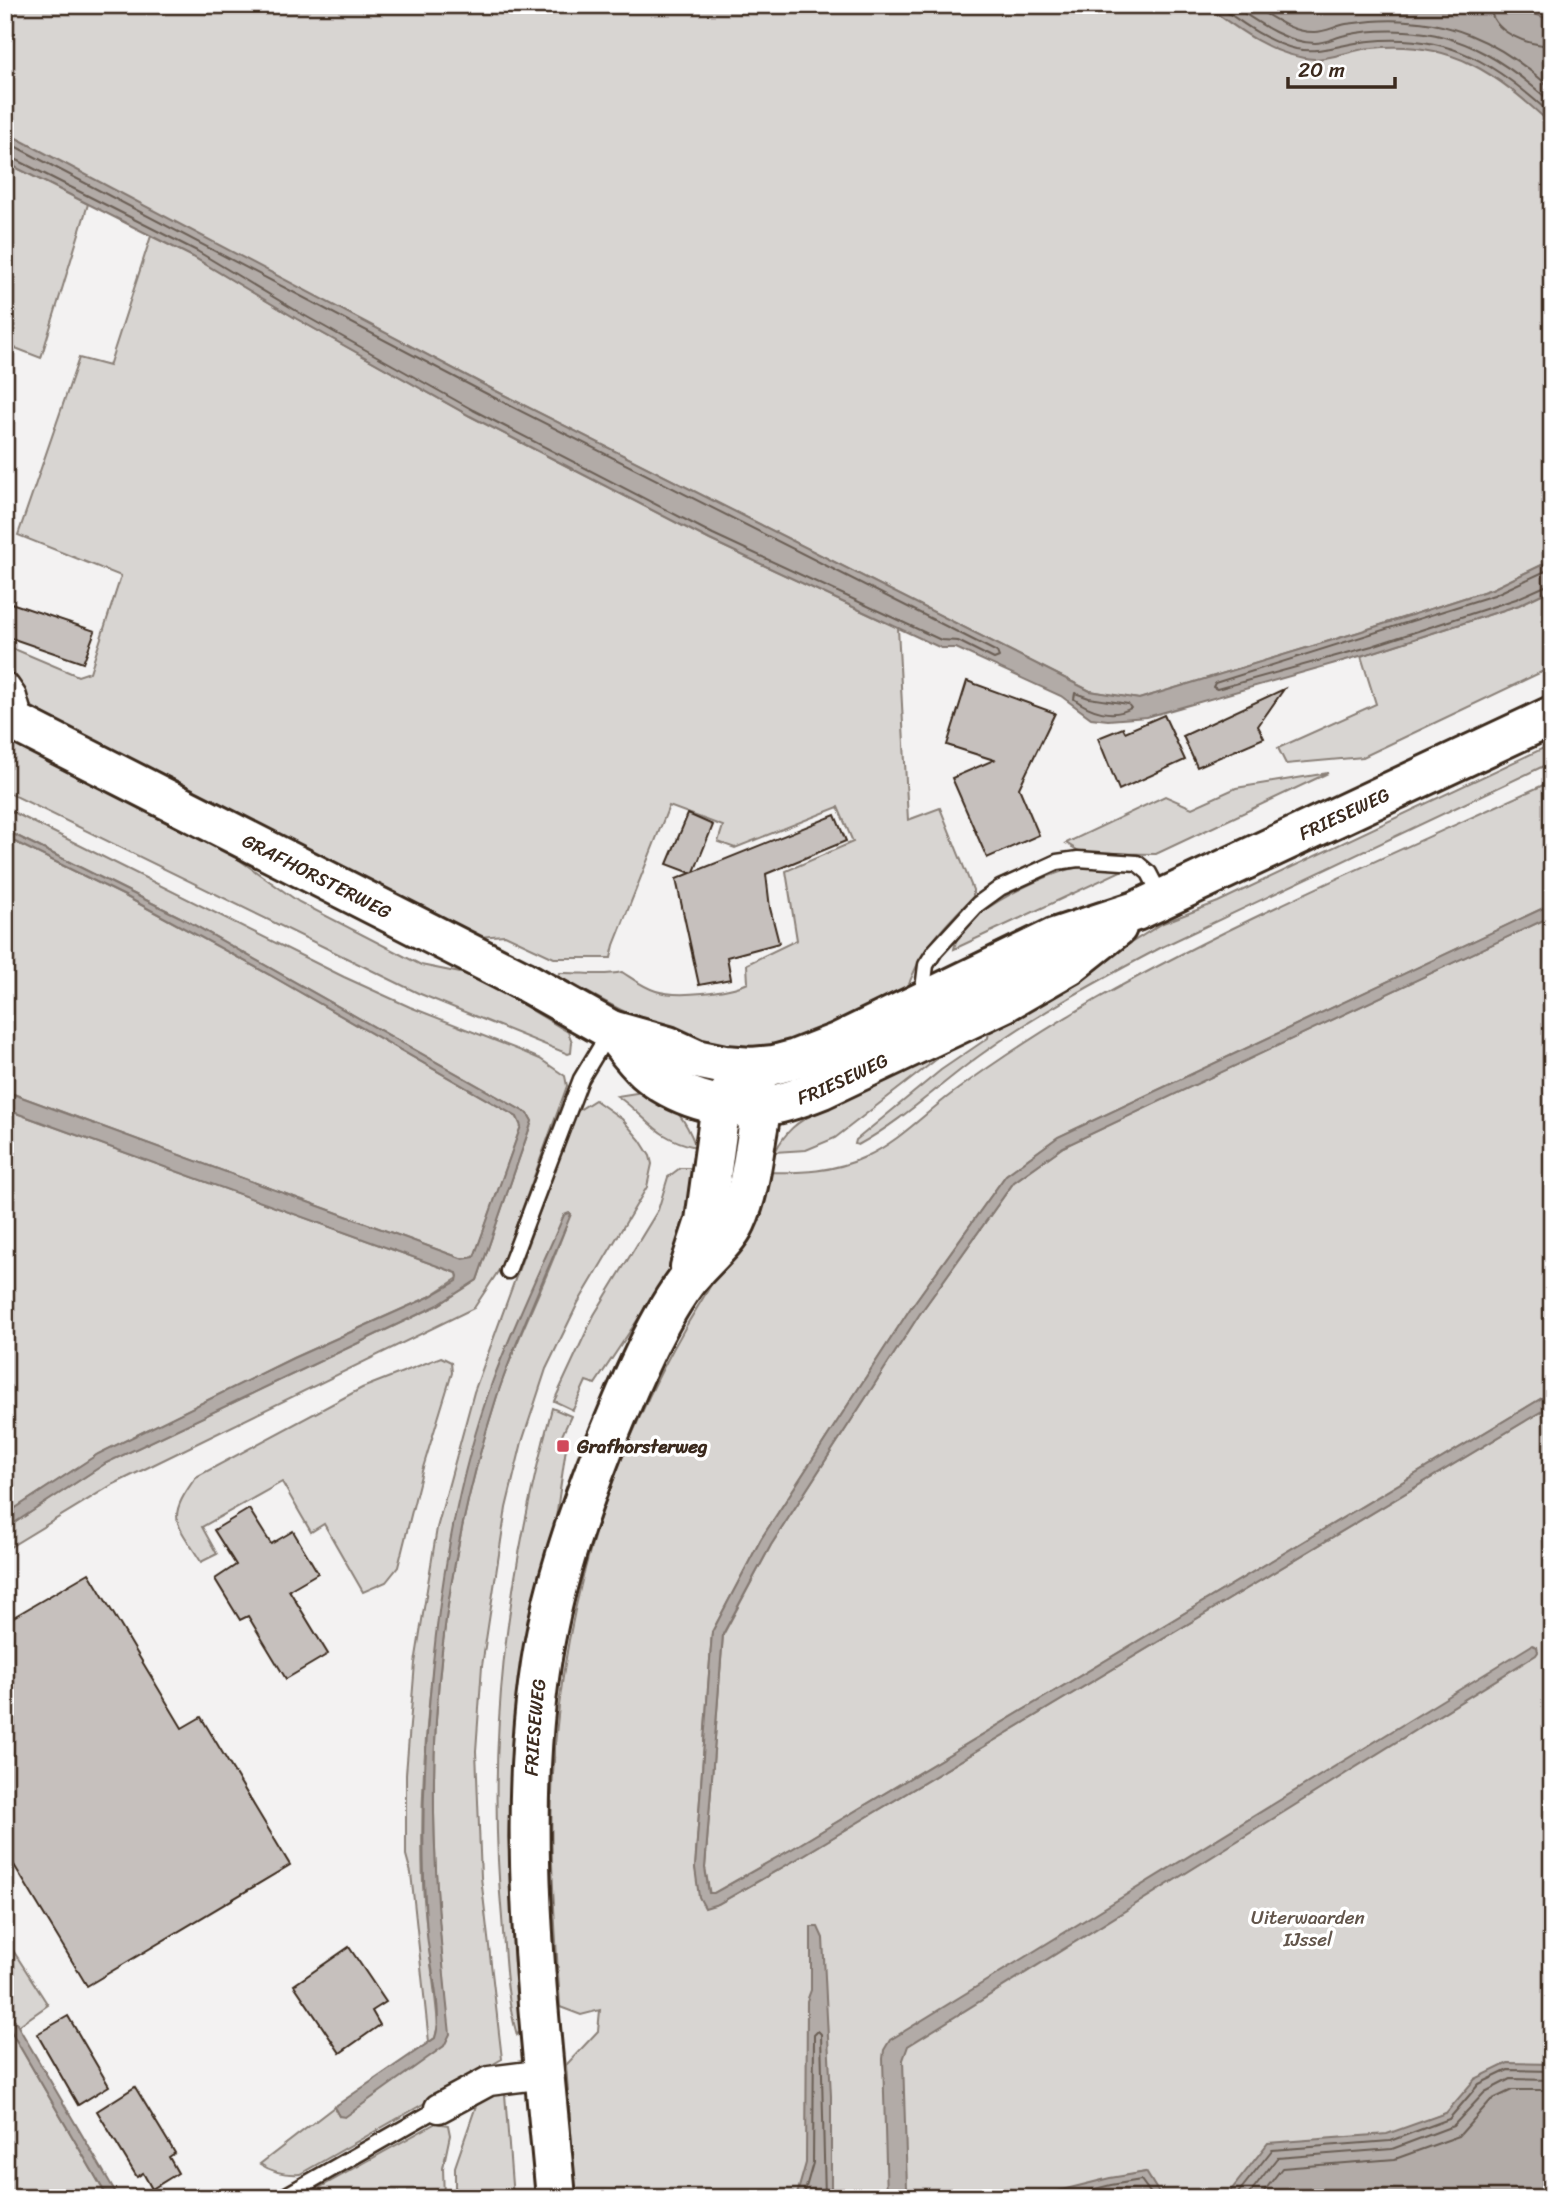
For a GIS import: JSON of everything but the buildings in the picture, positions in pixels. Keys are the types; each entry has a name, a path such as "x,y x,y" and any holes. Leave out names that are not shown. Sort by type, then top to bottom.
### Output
{"main road":[{"name":"FRIESEWEG","path":"721,1104 760,1107 797,1099 822,1089 1054,938 1149,905 1552,716"},
{"name":"GRAFHORSTERWEG","path":"13,721 522,980 611,1030 668,1046 696,1059 752,1067"},
{"name":"FRIESEWEG","path":"556,2198 534,1942 530,1830 532,1750 548,1626 564,1563 603,1449 642,1361 685,1283 705,1221 721,1104 752,1067 774,1065 931,1018"},
{"name":"GRAFHORSTERWEG","path":"611,1030 647,1072 672,1088 721,1104"},
{"name":"FRIESEWEG","path":"685,1283 735,1225 749,1177 760,1107 752,1067"}],"street":[{"name":"GRAFHORSTERWEG","path":"5,687 12,696 13,721"},
{"path":"439,2108 489,2081 545,2074"}],"lane":[{"path":"931,1018 922,986 926,965 935,951 978,904 1000,888 1057,862 1078,859 1137,863 1149,873 1149,905"},
{"path":"508,1270 582,1079 611,1030"},
{"path":"281,2198 439,2108"}],"green space":[{"path":"5,5 1552,5 1552,560 1492,589 1139,699 1090,691 492,389 18,141 5,132"},
{"path":"5,162 88,204 41,358 5,344"},
{"path":"151,236 194,257 297,319 470,416 710,540 898,628 908,820 940,808 973,890 973,897 942,929 924,953 906,994 809,1040 776,1049 743,1050 711,1045 678,1035 557,976 560,973 622,972 651,989 677,994 716,991 748,983 747,964 797,940 786,871 853,842 838,807 735,848 718,842 723,826 669,806 611,958 554,958 505,935 477,937 89,739 29,705 5,676 5,645 78,676 90,672 121,576 18,535 79,358 109,366"},
{"path":"1552,589 1552,667 1363,757 1286,764 1278,748 1376,704 1361,656 1519,605"},
{"path":"5,739 228,852 299,902 421,965 475,976 568,1032 572,1042 571,1053 418,993 5,791"},
{"path":"1552,744 1552,762 1164,946 1117,971 1024,1026 979,1056 890,1125 858,1145 855,1144 856,1140 941,1070 988,1038 989,1031 1163,923 1218,902"},
{"path":"1328,773 1156,854 1082,853 1066,843 1165,796 1192,808 1236,788"},
{"name":"Uiterwaarden IJssel","path":"1552,781 1552,904 1058,1137 1006,1175 910,1309 761,1539 712,1632 695,1868 705,1907 718,1904 1552,1405 1552,2098 1446,2113 1225,2198 1162,2198 1145,2172 1031,2198 576,2198 566,2065 598,2031 600,2010 581,2015 560,2007 551,1832 557,1729 570,1638 591,1549 620,1463 660,1373 747,1221 767,1172 817,1170 841,1166 865,1157 899,1136 950,1095 1004,1057 1097,999 1265,912"},
{"path":"5,808 344,977 410,1007 540,1059 565,1076 567,1086 501,1267 474,1308 112,1485 5,1550 5,1529 106,1463 438,1305 477,1280 532,1121 528,1114 180,917 5,830"},
{"path":"5,837 125,896 270,975 517,1117 521,1126 474,1258 463,1259 5,1091"},
{"path":"1095,866 1120,866 1121,871 954,949 968,924 999,901 1063,871"},
{"path":"1552,916 1552,1392 792,1849 710,1895 705,1868 723,1635 771,1545 919,1315 1014,1182 1063,1147"},
{"path":"955,1045 835,1138 806,1150 775,1152 792,1128 818,1112 815,1107"},
{"path":"649,1091 678,1114 696,1147 661,1133 617,1096"},
{"path":"595,1100 622,1119 640,1140 652,1164 647,1187 578,1303 546,1369 522,1442 506,1508 482,1666 476,1751 481,1877 502,2059 300,2174 274,2171 260,2164 334,2107 339,2116 449,2035 437,1896 434,1760 449,1602 469,1498 497,1396 570,1214 519,1318 493,1382 465,1479 446,1578 430,1692 424,1768 424,1901 438,2025 435,2038 429,2042 411,1873 406,1855 406,1774 415,1663 437,1528 474,1392 576,1112"},
{"path":"5,1109 457,1273 458,1278 429,1297 293,1358 98,1454 5,1515"},
{"path":"680,1168 694,1168 678,1259 595,1384 586,1381 573,1410 554,1401 594,1315 658,1210 668,1177"},
{"path":"441,1357 451,1362 452,1373 422,1471 398,1567 386,1582 363,1592 324,1524 311,1532 282,1482 202,1527 217,1554 201,1562 180,1528 177,1512 186,1491 196,1477 362,1388"},
{"path":"552,1408 571,1416 558,1444 566,1448 555,1525 518,1701 512,1757 508,1837 522,2029 517,2035 506,1977 498,1853 499,1725 512,1598 536,1471"},
{"path":"5,1938 48,2005 18,2026 5,2005"},
{"path":"5,2021 108,2198 5,2198"},
{"path":"492,2093 505,2094 513,2198 455,2198 455,2167 478,2100"},
{"path":"436,2123 448,2125 450,2135 443,2168 444,2198 301,2198"}],"water":[{"path":"1205,5 1507,5 1552,20 1552,125 1492,76 1449,55 1426,49 1400,47 1365,49 1320,59 1299,57 1256,40"},
{"path":"5,132 492,389 1090,691 1139,699 1492,589 1552,560 1552,589 1519,605 1374,652 1147,717 1108,720 1091,718 1061,696 956,648 941,648 710,540 470,416 193,257 5,162"},
{"path":"5,830 180,917 528,1114 532,1121 477,1280 438,1305 106,1463 5,1529 5,1515 98,1454 293,1358 429,1297 457,1281 458,1276 457,1273 5,1109 5,1091 463,1259 474,1257 521,1126 517,1117 270,975 125,896 5,837"},
{"path":"1552,904 1552,916 1063,1147 1014,1182 919,1315 771,1545 723,1634 705,1868 709,1893 714,1893 792,1849 1552,1392 1552,1405 797,1859 718,1904 705,1908 699,1897 695,1868 712,1632 761,1539 910,1309 1006,1175 1058,1137"},
{"path":"571,1214 497,1396 469,1498 449,1602 437,1707 434,1813 439,1924 450,2034 444,2046 345,2117 339,2116 334,2107 435,2038 438,2016 427,1934 423,1811 432,1672 445,1573 465,1474 493,1380 564,1215"},
{"path":"1532,1645 1537,1647 1536,1655 908,2046 903,2060 907,2188 914,2198 887,2198 883,2059 884,2050 890,2040"},
{"path":"811,1927 818,1927 823,1938 831,2096 831,2198 796,2198 806,2163 807,2001 811,1990"},
{"path":"5,2005 119,2198 108,2198 5,2021"},
{"path":"1508,2063 1552,2064 1552,2198 1225,2198 1268,2143 1387,2134 1446,2113 1475,2079"},
{"path":"1146,2172 1162,2198 1030,2198 1110,2178"}],"place":[{"name":"Grafhorsterweg","path":"563,1446"}]}
